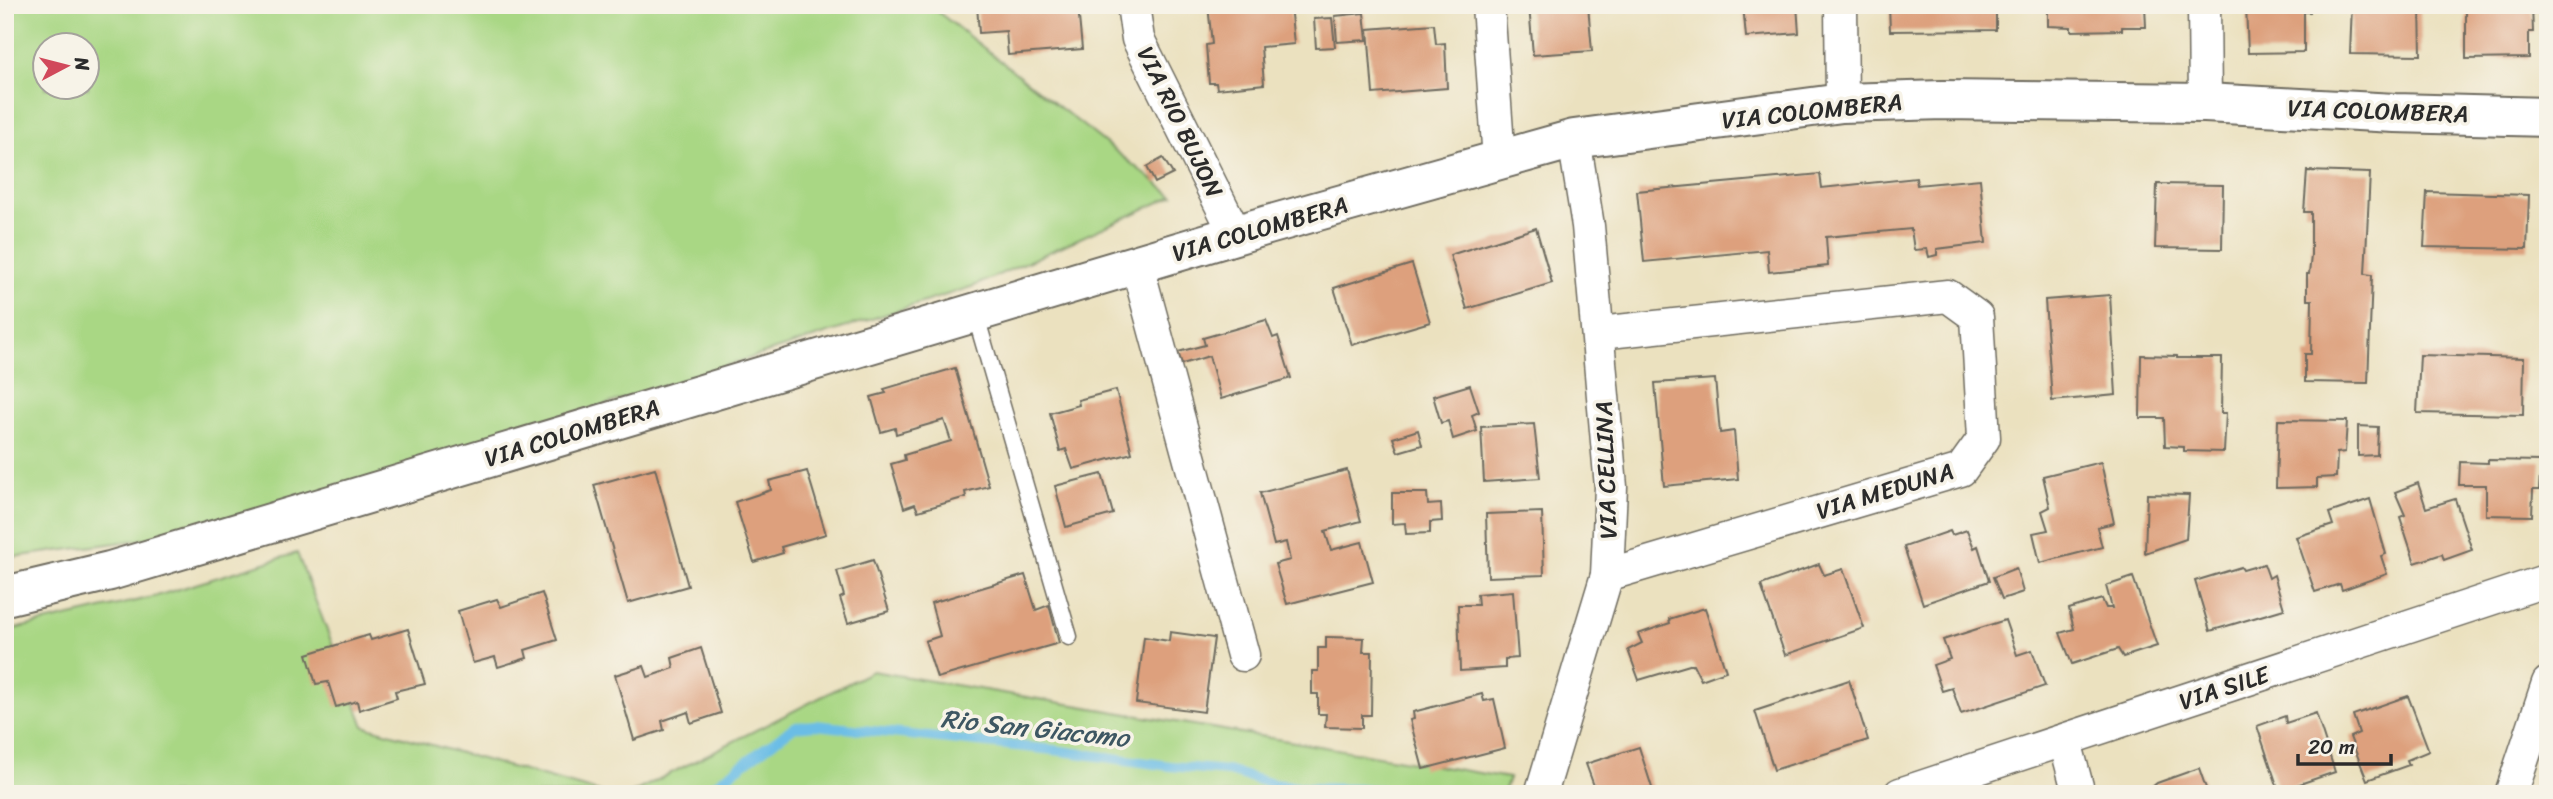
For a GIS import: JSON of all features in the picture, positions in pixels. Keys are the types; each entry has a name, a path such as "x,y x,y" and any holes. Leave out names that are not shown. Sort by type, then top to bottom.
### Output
{"street":[{"name":"VIA RIO BUJON","path":"1133,5 1138,39 1236,235"},
{"path":"1488,5 1499,160"},
{"path":"1841,5 1842,103"},
{"path":"2204,5 2205,103"},
{"name":"VIA COLOMBERA","path":"5,596 110,571 1236,235 1574,139 1842,103 1956,100 2205,103 2395,113 2548,117"},
{"name":"VIA CELLINA","path":"1541,794 1607,575 1611,487 1588,226 1574,139"},
{"path":"1137,265 1242,655"},
{"name":"VIA MEDUNA","path":"1599,333 1948,296 1978,317 1984,438 1961,470 1607,575"},
{"name":"VIA SILE","path":"1900,794 2548,582"},
{"path":"2511,794 2548,684"},
{"path":"2065,741 2079,794"}],"lane":[{"path":"975,313 1069,637"}],"green space":[{"path":"5,5 929,5 1173,196 974,286 219,529 5,558"},
{"path":"297,553 364,726 606,794 5,794 5,631 153,597"},
{"path":"872,671 1509,778 1503,794 630,794"}],"building":[{"path":"977,5 1054,5 1055,9 1078,7 1082,49 1008,55 1006,31 979,33"},
{"path":"1208,5 1290,5 1294,44 1261,47 1264,84 1217,89 1216,83 1209,83 1206,45 1212,44"},
{"path":"1529,5 1588,5 1592,51 1533,55"},
{"path":"1743,5 1797,5 1799,33 1746,37"},
{"path":"1889,5 1996,5 1996,30 1890,31"},
{"path":"2048,5 2145,5 2146,27 2071,31 2071,27 2048,26"},
{"path":"2246,5 2310,5 2310,12 2304,12 2304,52 2248,53"},
{"path":"2352,5 2420,5 2421,55 2350,54"},
{"path":"2466,5 2532,5 2533,32 2529,32 2529,58 2466,59"},
{"path":"1364,13 1367,40 1337,42 1335,16"},
{"path":"1332,18 1335,47 1316,48 1314,19"},
{"path":"1434,24 1436,44 1445,43 1447,88 1373,94 1368,29"},
{"path":"1163,158 1173,174 1155,183 1147,167"},
{"path":"2307,171 2370,173 2365,274 2372,275 2368,383 2305,382 2305,354 2311,354 2312,300 2307,300 2311,212 2304,212"},
{"path":"1820,174 1822,188 1916,178 1917,185 1980,179 1986,243 1937,249 1937,255 1929,257 1927,249 1914,250 1911,229 1826,237 1828,266 1769,272 1767,250 1644,262 1637,191"},
{"path":"2157,184 2223,185 2222,249 2155,248"},
{"path":"2427,192 2529,195 2527,249 2424,247"},
{"path":"1536,228 1552,283 1467,309 1450,255"},
{"path":"1412,264 1430,322 1352,345 1334,288"},
{"path":"2110,295 2116,395 2052,401 2045,300"},
{"path":"1266,320 1273,338 1278,336 1291,378 1221,399 1209,356 1182,364 1178,352 1205,345 1203,338"},
{"path":"2141,355 2222,358 2221,413 2226,413 2224,452 2184,451 2184,447 2165,446 2164,418 2140,418"},
{"path":"2420,355 2524,358 2523,415 2417,413"},
{"path":"955,368 989,486 965,492 966,497 918,511 915,504 904,508 891,464 905,460 904,455 951,441 944,420 896,434 895,428 881,432 871,397 886,393 884,389"},
{"path":"1715,379 1720,433 1734,431 1738,479 1664,486 1655,383"},
{"path":"1470,385 1479,412 1472,415 1477,431 1453,439 1448,421 1441,423 1433,396"},
{"path":"1116,390 1132,453 1073,469 1066,449 1060,451 1050,413 1079,405 1078,400"},
{"path":"2278,420 2347,421 2345,452 2337,453 2336,477 2317,478 2317,487 2276,488"},
{"path":"1534,424 1540,478 1484,482 1481,427"},
{"path":"2358,426 2378,427 2377,455 2358,456"},
{"path":"1418,430 1422,445 1398,452 1393,438"},
{"path":"2488,460 2541,461 2539,490 2533,490 2532,516 2486,515 2486,485 2459,485 2460,462 2488,463"},
{"path":"2101,462 2114,523 2097,527 2102,547 2040,563 2033,533 2048,530 2042,511 2050,507 2043,476"},
{"path":"655,468 688,586 628,603 594,485"},
{"path":"1347,470 1361,521 1325,531 1331,550 1362,542 1373,582 1287,604 1275,564 1290,560 1286,542 1274,545 1260,493"},
{"path":"807,471 826,534 781,547 783,553 754,562 735,502 771,490 769,481"},
{"path":"1102,474 1113,514 1066,527 1055,486"},
{"path":"2418,483 2426,508 2455,499 2472,550 2444,560 2442,554 2415,563 2400,517 2405,515 2395,492"},
{"path":"1392,493 1427,493 1428,505 1441,504 1442,521 1430,522 1430,533 1406,534 1405,523 1392,524"},
{"path":"2147,494 2189,495 2186,539 2145,553"},
{"path":"2370,499 2386,554 2381,556 2387,574 2342,590 2340,584 2315,592 2296,537 2333,525 2329,513"},
{"path":"1542,512 1544,575 1488,577 1486,514"},
{"path":"1967,530 1974,548 1978,546 1989,581 1923,604 1904,547 1950,531 1952,535"},
{"path":"873,560 889,611 848,623 840,598 844,596 837,571"},
{"path":"1819,564 1824,575 1843,569 1864,628 1785,655 1761,585"},
{"path":"2264,564 2269,578 2274,575 2284,609 2210,631 2195,581 2241,567 2243,570"},
{"path":"2016,568 2023,592 2002,599 1993,577"},
{"path":"1025,575 1036,610 1049,605 1059,643 937,678 925,641 940,636 931,603"},
{"path":"2133,577 2157,646 2123,657 2118,649 2072,664 2060,633 2074,629 2069,609 2102,599 2106,608 2112,608 2106,586"},
{"path":"1513,591 1518,658 1505,659 1505,668 1460,671 1458,605 1478,605 1477,594"},
{"path":"542,593 557,640 525,650 527,658 498,667 495,657 473,663 458,611 497,599 501,607"},
{"path":"1705,608 1726,671 1701,680 1693,664 1639,680 1628,650 1642,643 1638,634 1670,623 1669,619"},
{"path":"2005,620 2017,655 2032,650 2045,686 1961,714 1952,688 1942,691 1933,665 1950,659 1943,640"},
{"path":"408,629 425,684 395,691 397,698 359,710 357,701 336,707 328,682 316,684 307,654 369,635 371,640"},
{"path":"1170,632 1214,638 1204,712 1136,703 1144,637 1169,641"},
{"path":"1326,637 1364,638 1363,652 1372,652 1371,715 1362,715 1362,728 1325,727 1326,714 1318,714 1318,694 1312,694 1312,671 1318,671 1318,648 1326,648"},
{"path":"701,648 721,713 691,723 688,712 662,721 664,730 634,740 615,675 644,666 648,677 674,668 672,658"},
{"path":"1849,680 1868,740 1774,770 1755,711"},
{"path":"1482,694 1484,701 1494,699 1505,748 1423,769 1410,720 1414,719 1413,712"},
{"path":"2408,696 2429,751 2407,760 2409,765 2367,780 2350,737 2359,733 2353,715"},
{"path":"2316,713 2335,772 2279,791 2257,726 2285,716 2286,723"},
{"path":"1639,747 1654,794 1597,794 1586,764"},
{"path":"2199,768 2208,794 2133,794 2157,783"}],"waterway":[{"name":"Rio San Giacomo","path":"702,794 794,727 815,725 1228,771 1273,784 1305,788 1383,790"},
{"name":"Rio San Giacomo","path":"347,794 388,788 429,794"}]}
